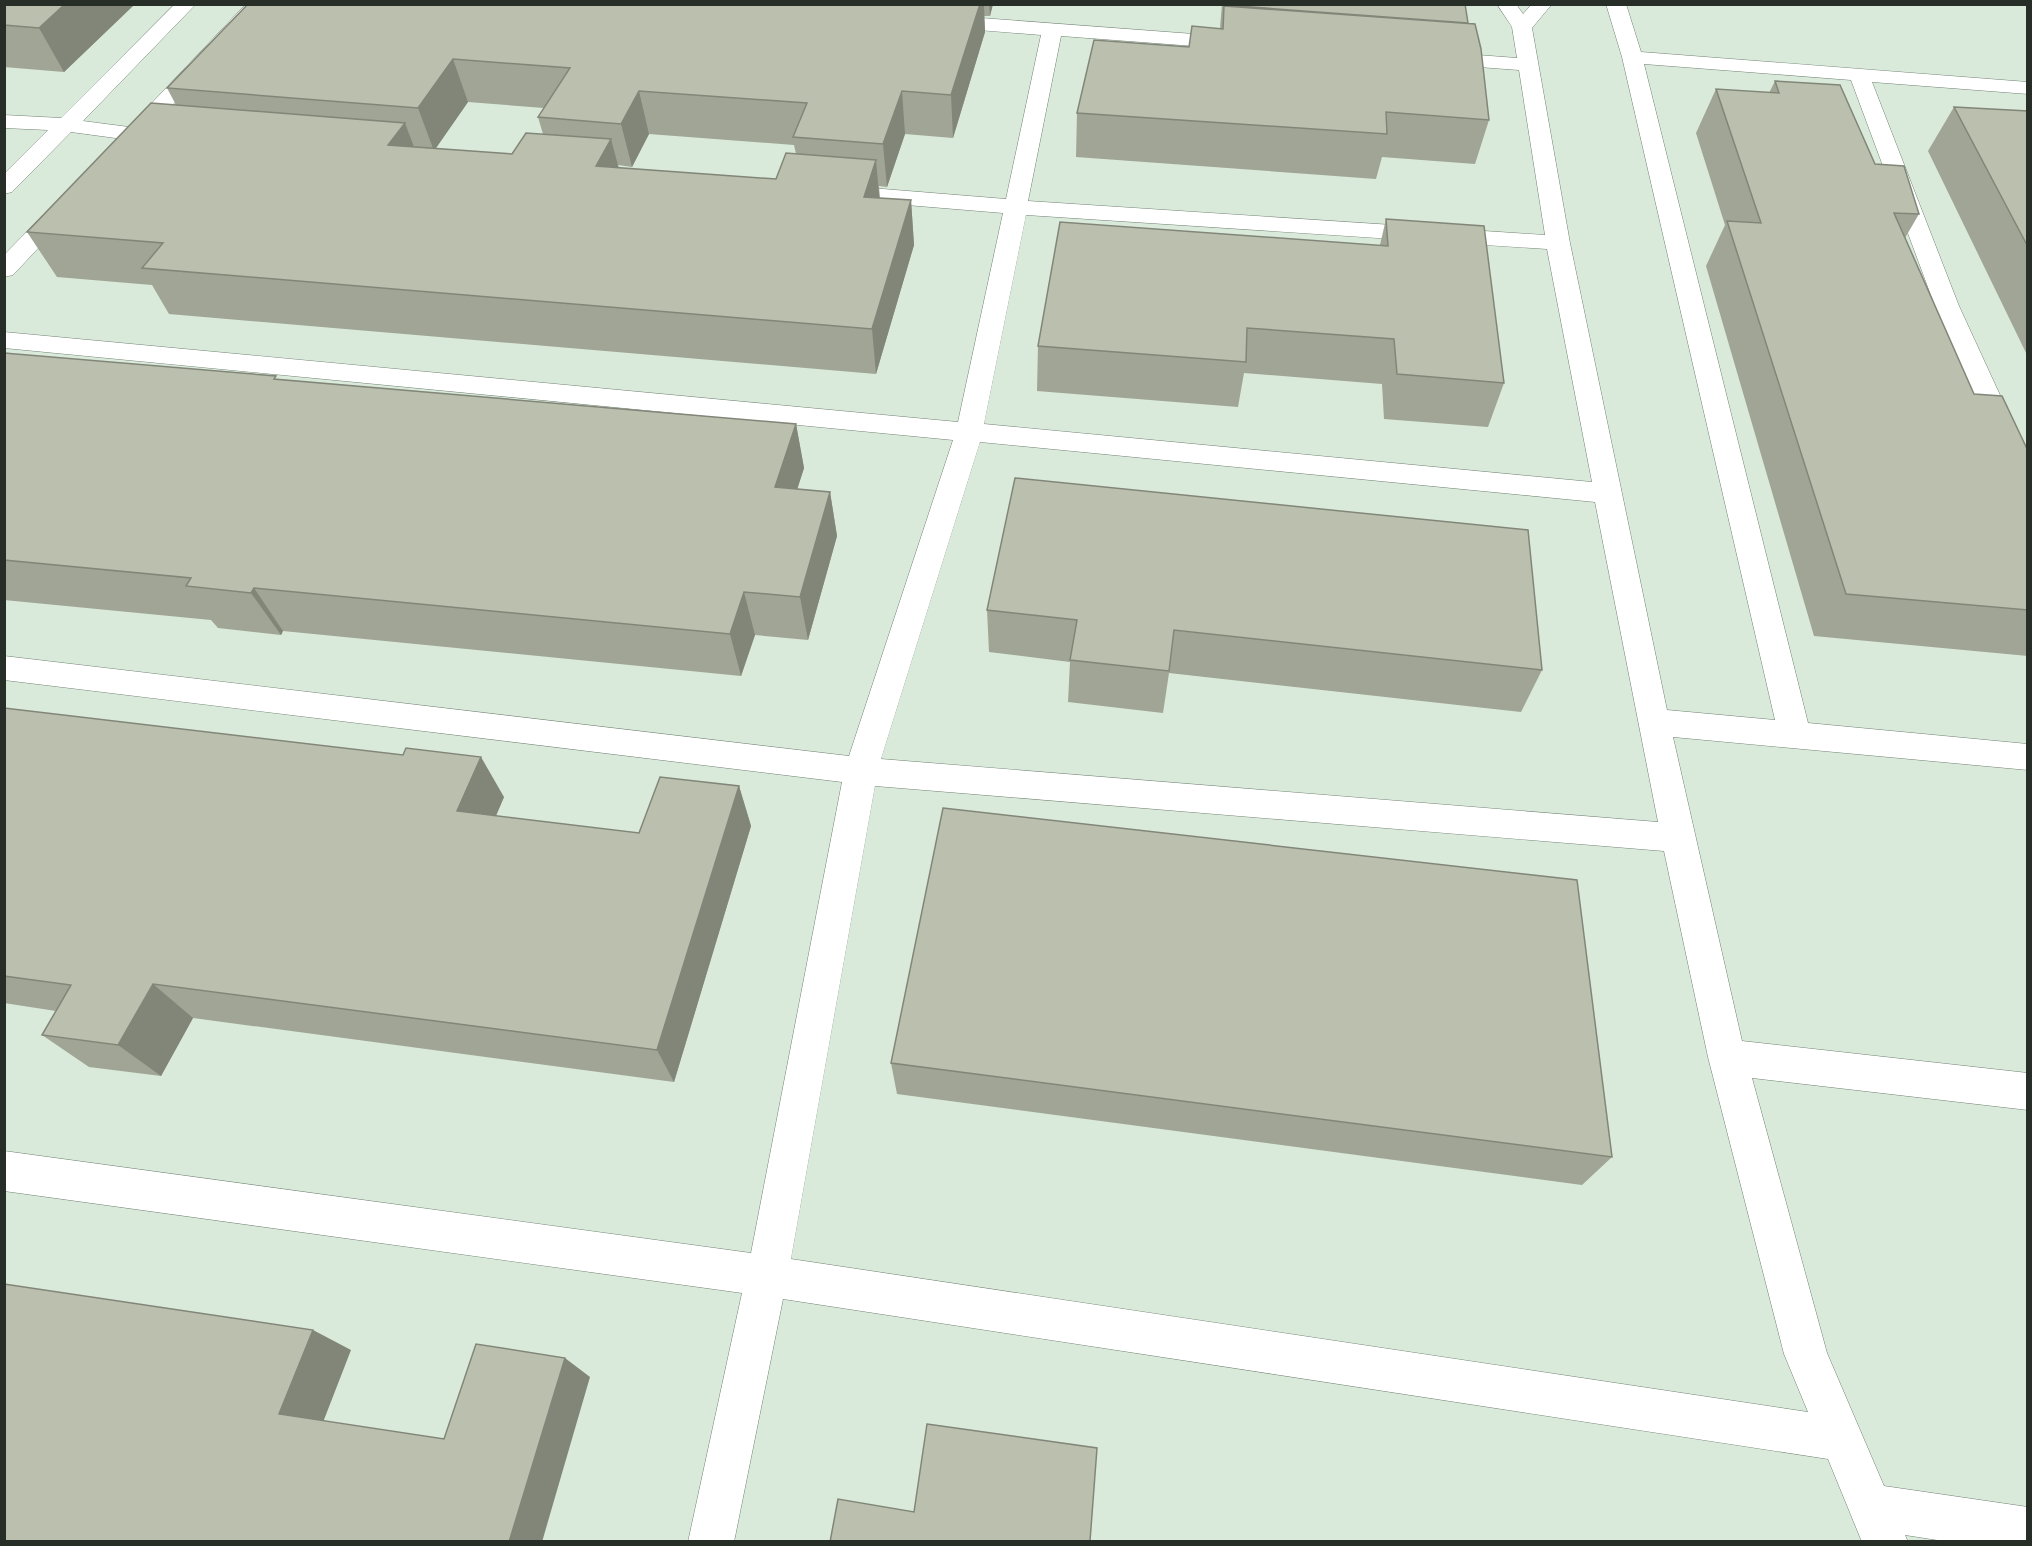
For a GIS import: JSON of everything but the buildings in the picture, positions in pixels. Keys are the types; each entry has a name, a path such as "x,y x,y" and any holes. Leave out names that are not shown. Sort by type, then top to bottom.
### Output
{"street":[{"path":"4,187 187,4"},
{"path":"117,152 257,4"},
{"path":"1616,4 1632,57 1795,735"},
{"path":"1524,12 1529,65 1558,243 1678,838 1727,1057 1806,1354 1878,1524 2028,1530"},
{"path":"924,20 1255,44"},
{"path":"711,1542 767,1276 861,771 969,434 1052,29"},
{"path":"1421,57 1529,65"},
{"path":"1632,57 2028,88"},
{"path":"1859,75 1947,306 2028,488"},
{"path":"4,121 66,125 133,135 192,140"},
{"path":"813,190 1016,207 1558,243"},
{"path":"4,270 77,194"},
{"path":"4,340 969,434 1608,493"},
{"path":"4,668 861,771 1678,838"},
{"path":"1654,722 2028,757"},
{"path":"1727,1057 2028,1092"},
{"path":"4,1171 767,1276 1842,1439"}]}
